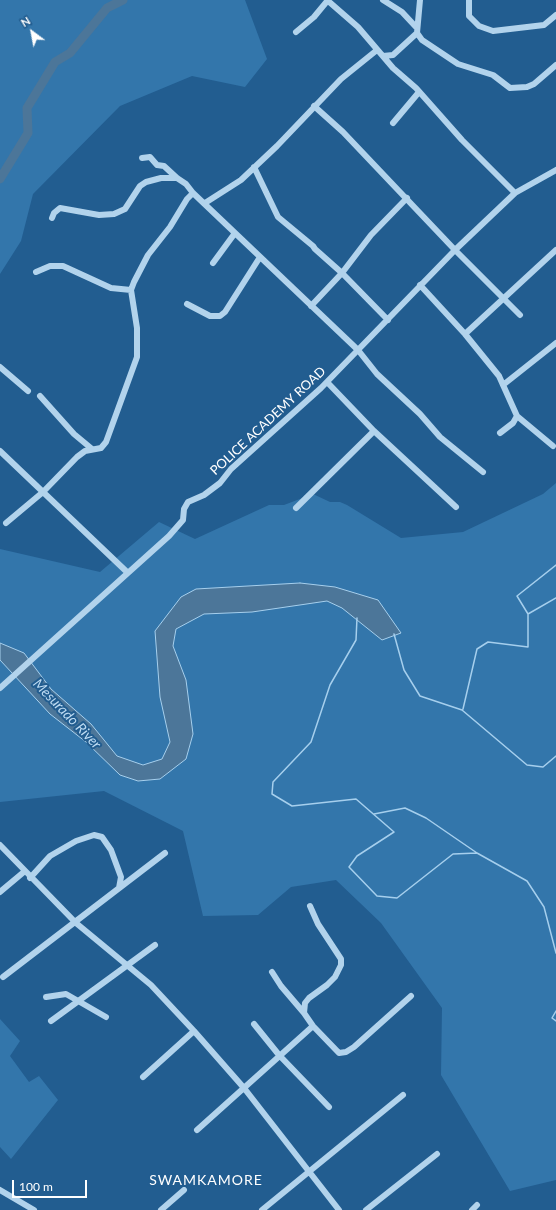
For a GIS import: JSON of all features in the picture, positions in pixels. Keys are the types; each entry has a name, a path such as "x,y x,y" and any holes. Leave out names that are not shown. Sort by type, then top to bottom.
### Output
{"street":[{"path":"296,32 314,17 328,0 358,27 393,68 420,92 462,140 515,193"},
{"path":"383,0 402,12 422,40 445,57 458,64 493,75 510,88 527,87 534,84 556,65"},
{"path":"469,0 469,16 479,26 493,31 544,25 556,15"},
{"path":"383,56 393,55 416,30 419,1"},
{"path":"205,203 241,180 277,146 314,106 341,80 377,50"},
{"path":"393,123 420,92"},
{"path":"314,106 343,132 455,250 503,299 520,314"},
{"path":"142,158 150,157 157,165 164,166 186,184 235,233 358,350 376,374 420,414 440,437 483,472"},
{"path":"254,167 278,217 293,228 342,273 388,320"},
{"name":"POLICE ACADEMY ROAD","path":"0,688 169,536 183,520 184,509 188,502 204,495 220,483 231,469 327,382 455,250 515,193 556,170"},
{"path":"52,218 54,213 60,208 99,215 114,214 125,209 140,186 146,182 161,178 177,178"},
{"path":"6,523 43,492 77,457 92,449 100,448 106,442 137,357 137,328 131,290 137,273 148,255 170,227 187,199 194,193"},
{"path":"311,306 342,273 370,235 407,198"},
{"path":"213,263 235,233"},
{"path":"465,334 556,250"},
{"path":"187,304 210,316 220,316 226,312 260,257"},
{"path":"36,272 50,266 63,266 111,288 131,290"},
{"path":"420,286 465,334 499,376 517,416 553,446"},
{"path":"503,385 556,343"},
{"path":"0,367 28,391"},
{"path":"327,382 374,431 456,507"},
{"path":"40,396 74,434 92,449"},
{"path":"500,433 512,423 517,416"},
{"path":"296,508 374,431"},
{"path":"0,451 128,573"},
{"path":"30,878 50,856 76,841 94,835 102,836 111,850 121,877 119,888"},
{"path":"0,845 30,878 76,923 151,985 194,1031 244,1088 339,1210"},
{"path":"3,977 76,923 165,853"},
{"path":"0,892 25,872"},
{"path":"304,1013 305,1003 335,977 341,965 341,959 318,924 310,906"},
{"path":"52,1021 129,966 155,945"},
{"path":"272,972 281,986 313,1026 339,1053 346,1052 354,1047 412,996"},
{"path":"46,997 66,994 106,1017"},
{"path":"254,1024 279,1055 329,1107"},
{"path":"197,1130 313,1026"},
{"path":"143,1077 194,1031"},
{"path":"262,1210 403,1095"},
{"path":"366,1210 437,1154"},
{"path":"0,1190 34,1210"},
{"path":"161,1210 184,1190"},
{"path":"472,1210 477,1206"}],"shaded area":[{"path":"0,0 245,0 267,59 245,87 192,76 120,106 33,194 21,241 0,274"},
{"path":"556,483 556,1180 510,1191 441,1075 442,1008 381,923 336,880 291,887 258,915 203,916 183,831 104,791 0,802 0,549 100,572 159,522 195,539 269,505 284,505 313,494 330,502 340,502 347,505 401,538 463,532 543,494"},
{"path":"0,1019 20,1041 10,1056 29,1082 39,1076 58,1100 11,1159 0,1147"}],"water":[{"name":"Mesurado River","path":"300,583 335,587 378,600 401,633 382,640 342,608 327,601 252,612 204,614 176,629 173,646 186,680 193,734 186,759 160,779 138,781 120,775 86,742 50,714 0,660 0,643 24,653 51,689 91,724 117,756 143,765 162,759 170,742 160,697 155,631 181,597 196,589"}],"waterway":[{"path":"0,179 28,133 27,108 55,62 70,53 107,8 123,0"},
{"path":"463,709 477,649 488,642 528,647 528,614 517,596 556,565"},
{"path":"528,614 556,598"},
{"path":"357,618 356,640 330,685 311,742 273,782 272,794 292,806 356,799 394,832 357,856 349,867 377,896 397,898 453,854 477,853 527,881 544,907 556,953"},
{"path":"394,634 404,670 420,696 462,710 527,765 543,767 556,756"},
{"path":"374,814 405,808 426,818 477,853"},
{"path":"556,1011 552,1018 556,1021"}],"district":[{"name":"SWAMKAMORE","path":"206,1180"}]}
